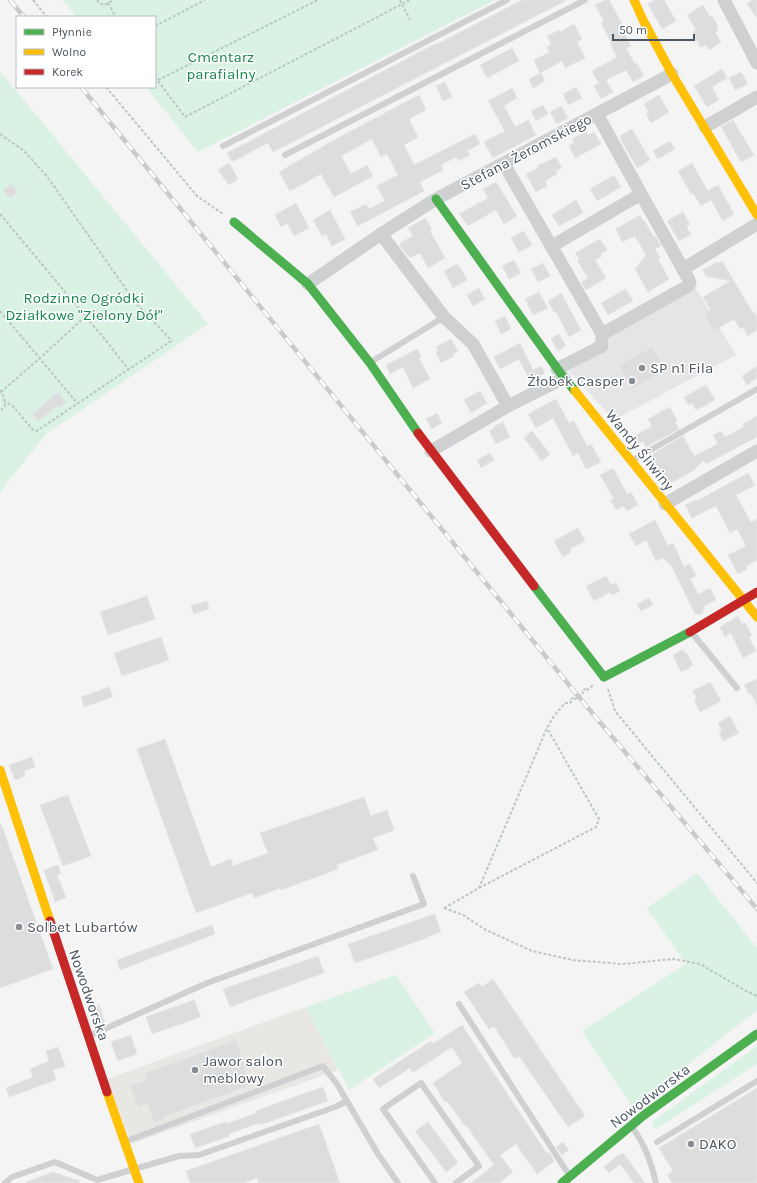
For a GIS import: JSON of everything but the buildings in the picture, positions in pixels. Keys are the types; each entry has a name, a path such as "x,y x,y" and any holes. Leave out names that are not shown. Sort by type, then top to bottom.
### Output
{"street":[{"path":"634,0 672,74 757,215"},
{"path":"724,0 757,63"},
{"name":"Stefana Żeromskiego","path":"308,284 381,234 436,199 672,74"},
{"path":"705,127 757,97"},
{"path":"597,114 690,283 688,286 602,334"},
{"path":"431,451 508,406 602,346 602,334 504,164"},
{"path":"552,246 641,194"},
{"name":"Wandy Śliwiny","path":"436,199 561,373 757,617"},
{"path":"234,222 308,284 370,363 431,451 604,677 691,632 757,592"},
{"path":"683,269 757,224"},
{"path":"381,234 444,317 473,344 508,406"},
{"path":"665,504 757,451"},
{"name":"Nowodworska","path":"0,770 88,1037 139,1183"},
{"name":"Nowodworska","path":"562,1183 631,1126 757,1034"}],"lane":[{"path":"223,146 508,0"},
{"path":"285,155 585,0"},
{"path":"370,363 444,317"},
{"path":"631,461 757,389"},
{"path":"691,632 737,688"},
{"path":"88,1037 207,983 424,904 413,876"},
{"path":"459,1004 570,1176"},
{"path":"125,1142 322,1066 337,1084 378,1154 398,1183"},
{"path":"657,1142 757,1081"},
{"path":"435,1183 383,1109 421,1083 479,1166 456,1183"},
{"path":"5,1183 12,1176 55,1162 97,1180 179,1156 199,1154 335,1107 346,1101"},
{"path":"631,1126 652,1163 656,1183"}],"path":[{"path":"33,0 46,16"},
{"path":"97,0 99,3 104,5 114,0"},
{"path":"156,25 205,0"},
{"path":"318,0 158,80 186,117 410,0"},
{"path":"400,0 410,20"},
{"path":"108,3 115,16"},
{"path":"107,88 197,196 234,222"},
{"path":"0,134 23,150 46,175 135,302 171,341 36,431 12,405 4,402"},
{"path":"0,214 86,316 128,369"},
{"path":"0,311 78,404"},
{"path":"0,412 5,406 4,397 1,391 86,316"},
{"path":"479,888 546,728 565,703 570,703 570,700 574,697 575,699 583,693 582,691 585,689 586,691 604,677 615,711 757,883"},
{"path":"546,728 598,819 596,827 444,908 463,916 486,930 532,951 580,961 622,964 674,960 700,964 757,996"}],"shaded area":[{"path":"695,287 736,355 614,420 569,371 610,347 609,335"},
{"path":"306,1007 338,1070 131,1144 107,1079"}],"green space":[{"name":"Cmentarz parafialny","path":"62,0 495,0 198,152 147,88 156,88 156,16 76,16"},
{"name":"Rodzinne Ogródki Działkowe \"Zielony Dół\"","path":"0,71 208,324 46,434 0,492"},
{"path":"697,873 757,948 757,1010 633,1108 582,1031 686,964 647,908"},
{"path":"396,975 435,1033 349,1090 306,1007"},
{"path":"757,1046 757,1064 656,1129 652,1122"}],"railway":[{"path":"10,0 23,16"},
{"path":"82,88 578,696 757,909"}],"traffic: fast":[{"path":"436,199 564,378 575,391"},
{"path":"234,222 308,284 370,363 418,433"},
{"path":"534,586 604,677 690,632"},
{"path":"562,1183 644,1115 757,1034"}],"traffic: slow":[{"path":"634,0 672,74 757,215"},
{"path":"575,391 757,617"},
{"path":"0,770 50,921"},
{"path":"107,1092 139,1183"}],"traffic: jam":[{"path":"418,433 534,586"},
{"path":"690,632 757,592"},
{"path":"50,921 107,1092"}],"place":[{"name":"SP n1 Fila","path":"642,368"},
{"name":"Żłobek Casper","path":"632,381"},
{"name":"Solbet Lubartów","path":"19,927"},
{"name":"Jawor salon meblowy","path":"195,1070"},
{"name":"DAKO","path":"691,1144"}]}
